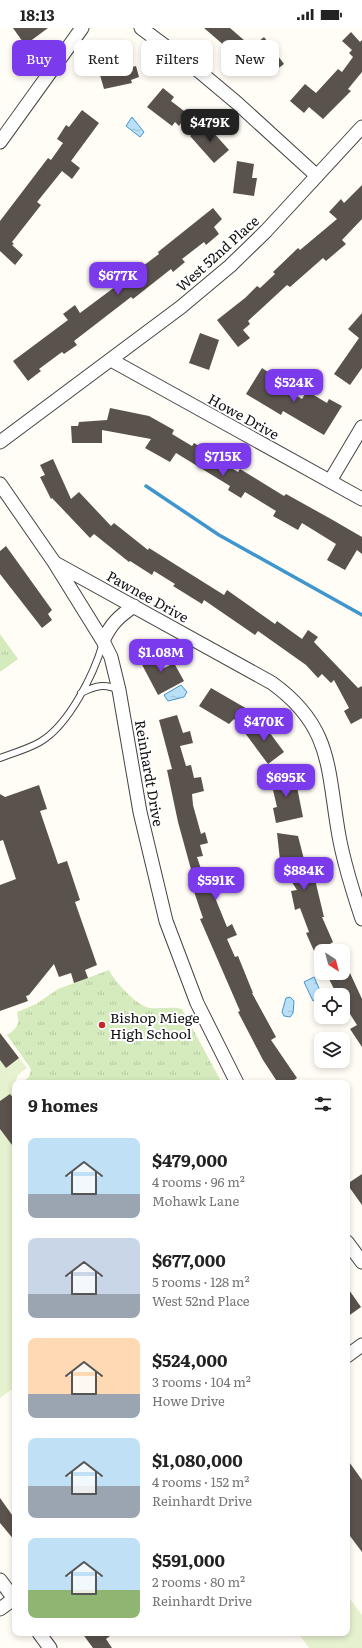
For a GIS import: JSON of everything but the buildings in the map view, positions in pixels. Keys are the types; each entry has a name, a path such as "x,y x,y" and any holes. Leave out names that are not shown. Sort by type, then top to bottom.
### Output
{"street":[{"path":"0,142 82,28"},
{"path":"141,28 200,72 238,103 317,176"},
{"name":"West 52nd Place","path":"0,442 181,307 230,266 266,231 362,126"},
{"name":"Howe Drive","path":"111,360 362,499"},
{"path":"330,481 362,427"},
{"name":"Reinhardt Drive","path":"0,484 54,562 103,641 111,657 119,690 142,820 166,921 197,1004 235,1080"},
{"name":"Pawnee Drive","path":"54,562 272,683 290,696 308,717 322,743 339,838 350,882 362,919"},
{"path":"103,641 109,628 118,617 134,606"},
{"path":"350,1246 362,1262"},
{"path":"350,1354 362,1345"},
{"path":"0,1580 12,1595"},
{"path":"0,1609 12,1601"},
{"path":"41,1636 50,1648"}],"lane":[{"path":"0,758 40,742 61,724 98,661 103,641"},
{"path":"80,693 95,686 108,685 119,690"}],"green space":[{"path":"0,634 18,659 0,672"},
{"path":"109,970 127,993 145,1007 182,1009 220,1080 26,1080 29,1077 31,1069 7,1035 17,1026 17,1012 36,1004 58,989"},
{"path":"19,1058 27,1068 18,1075 16,1080 12,1080 12,1389 0,1398 0,1060 6,1067"},
{"path":"350,1599 362,1615 362,1648 309,1648 300,1636 350,1636"}],"water":[{"path":"132,117 144,132 140,137 126,126"},
{"path":"181,685 187,692 184,697 168,701 164,695"},
{"path":"314,977 314,980 319,988 314,988 313,1001 304,982"},
{"path":"290,997 294,1001 293,1013 290,1017 284,1016 282,1012 286,998"}],"waterway":[{"path":"146,486 219,535 362,615"}],"place":[{"name":"Bishop Miege High School","path":"102,1025"}]}
